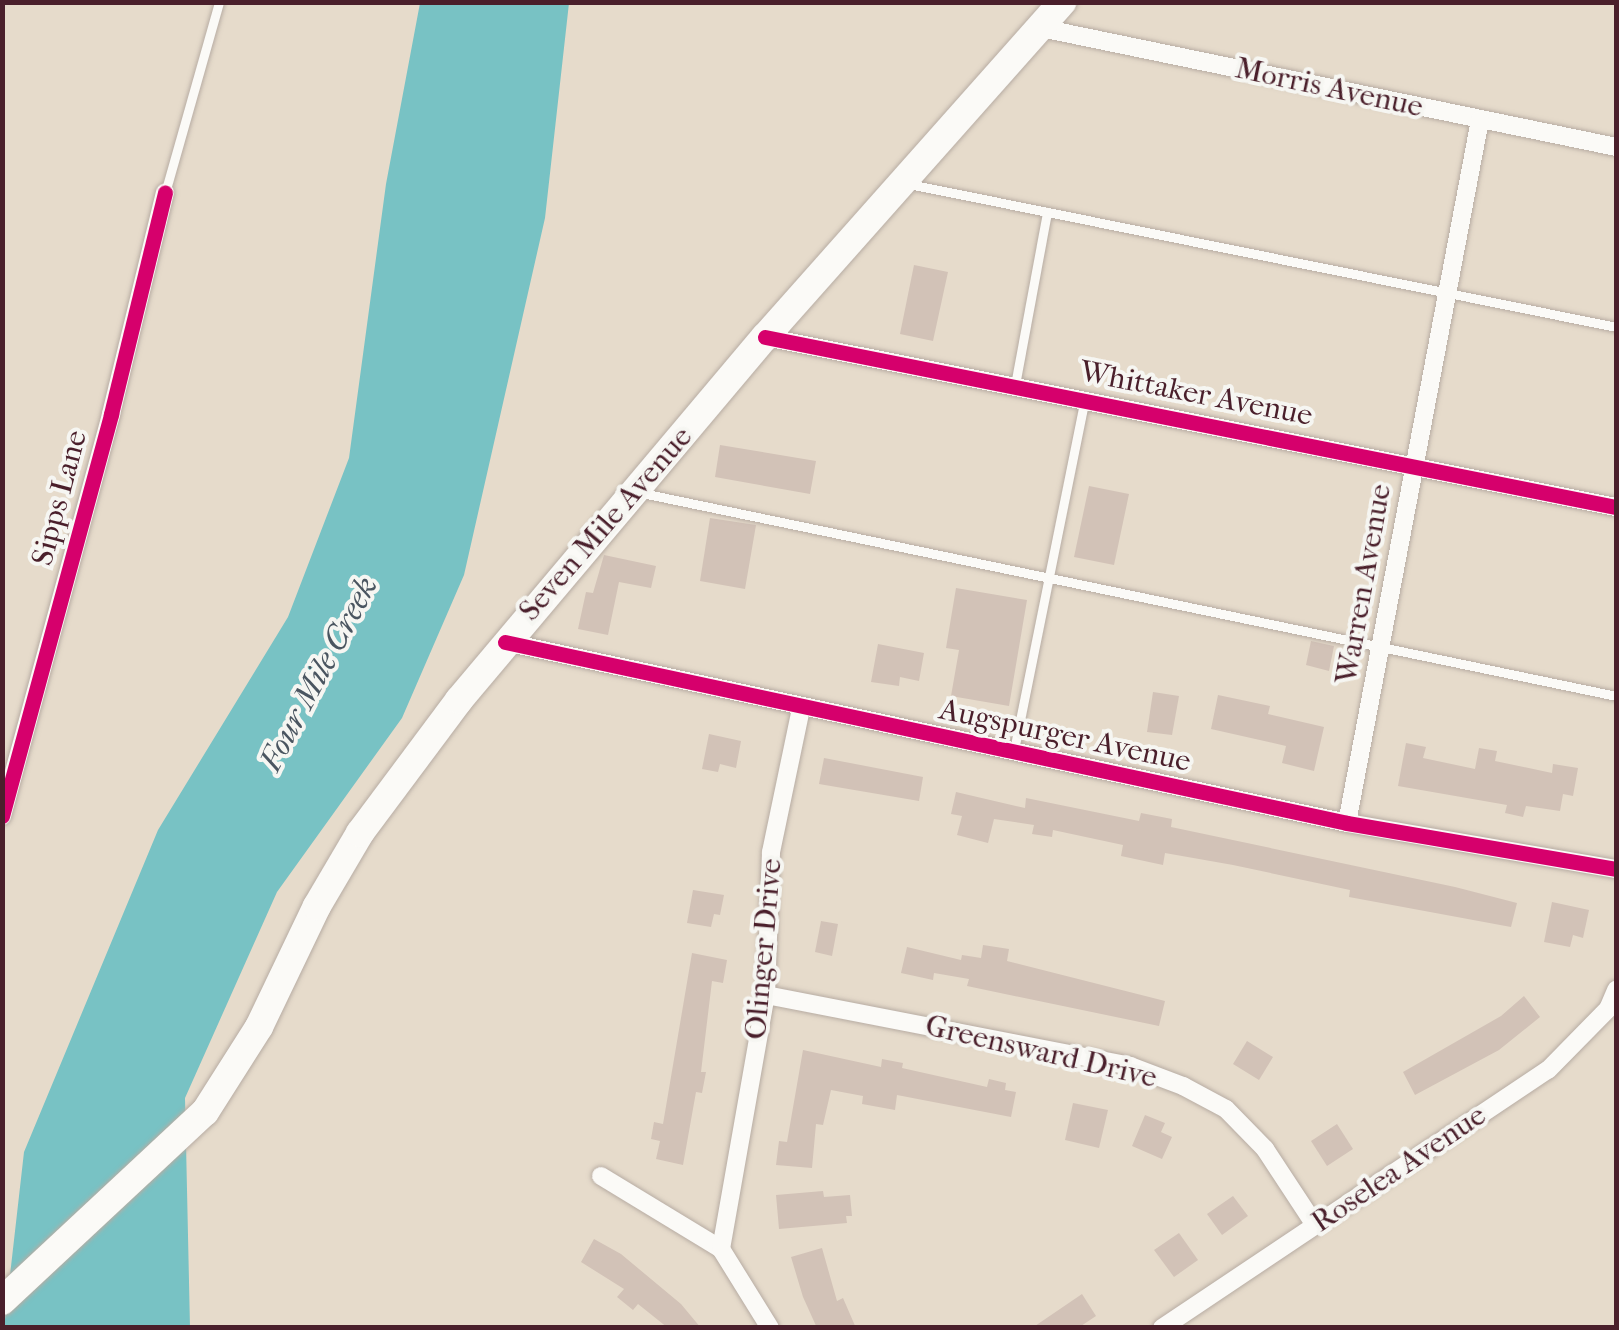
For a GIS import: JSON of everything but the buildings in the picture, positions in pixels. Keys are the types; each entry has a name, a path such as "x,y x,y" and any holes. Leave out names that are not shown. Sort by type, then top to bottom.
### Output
{"main road":[{"name":"Seven Mile Avenue","path":"2,1301 204,1112 250,1042 316,906 360,833 505,642 765,337 1062,2"}],"street":[{"name":"Morris Avenue","path":"1041,28 1616,147"},
{"name":"Warren Avenue","path":"1347,823 1480,120"},
{"name":"Sipps Lane","path":"2,816 7,779 165,194"},
{"name":"Whittaker Avenue","path":"765,337 1616,507"},
{"name":"Augspurger Avenue","path":"505,642 1347,823 1616,869"},
{"name":"Olinger Drive","path":"721,1249 766,995 771,852 801,708"},
{"name":"Roselea Avenue","path":"1162,1328 1548,1070 1608,1009 1616,990"},
{"name":"Greensward Drive","path":"766,995 1130,1066 1183,1086 1226,1109 1265,1149 1314,1224"},
{"path":"601,1176 721,1249 770,1328"}],"lane":[{"name":"Sipps Lane","path":"165,194 218,2"},
{"path":"901,183 1616,327"},
{"path":"1014,386 1047,212"},
{"path":"1014,753 1085,399"},
{"path":"635,492 1616,696"}],"water":[{"name":"Four Mile Creek","path":"420,3 569,3 545,218 464,575 402,718 277,892 185,1098 190,1327 4,1328 24,1152 158,830 288,617 349,458 386,184"}],"cycle path":[{"path":"2,816 111,414 165,193"},
{"path":"765,337 1616,507"},
{"path":"505,642 1347,823 1616,869"}]}
